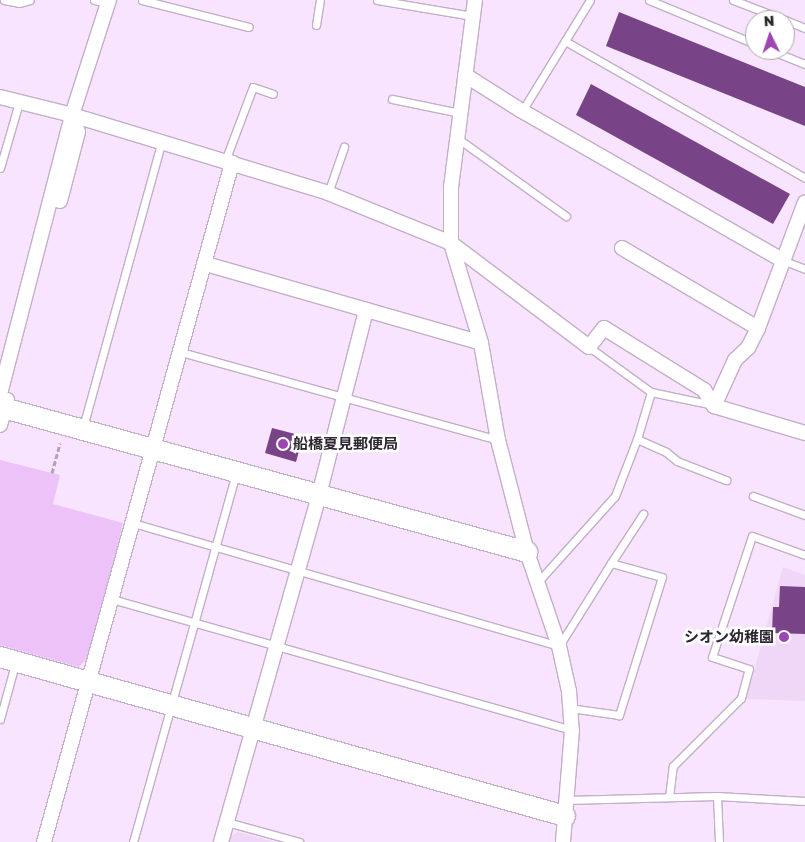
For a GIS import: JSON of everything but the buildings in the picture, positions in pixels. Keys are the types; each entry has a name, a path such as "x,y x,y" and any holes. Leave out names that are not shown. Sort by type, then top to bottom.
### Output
{"street":[{"path":"475,0 451,187 451,243 481,343 498,440 526,552 558,646 570,708 572,730 563,842"},
{"path":"108,2 72,115 78,132 1,409 526,552"},
{"path":"466,75 522,111 782,260"},
{"path":"0,97 72,115 162,141 328,193 451,243 589,347 604,328 704,390 714,406 805,433"},
{"path":"44,842 206,264 228,162"},
{"path":"714,406 735,360 748,348 758,328 805,202"},
{"path":"622,248 758,328"},
{"path":"206,264 481,343"},
{"path":"221,842 319,495 366,310"},
{"path":"8,659 253,729 566,808"}],"lane":[{"path":"4,0 19,3 30,0"},
{"path":"94,0 108,2"},
{"path":"142,0 249,27"},
{"path":"316,25 320,0"},
{"path":"377,0 473,16"},
{"path":"522,111 590,0"},
{"path":"649,0 745,40"},
{"path":"733,0 759,10"},
{"path":"565,41 805,178"},
{"path":"228,162 253,87 273,94"},
{"path":"392,99 460,113"},
{"path":"0,168 19,102"},
{"path":"457,138 566,216"},
{"path":"74,428 162,141"},
{"path":"328,193 344,147"},
{"path":"782,260 805,269"},
{"path":"589,347 651,392 714,406"},
{"path":"181,352 498,440"},
{"path":"536,584 614,496 637,440 651,392"},
{"path":"637,440 666,452 677,461 726,480"},
{"path":"133,842 236,472"},
{"path":"753,496 805,515"},
{"path":"133,523 558,646 643,514"},
{"path":"669,797 673,766 741,698 749,669 712,657 752,536 805,555"},
{"path":"570,708 619,715 662,577 611,563"},
{"path":"112,599 572,730"},
{"path":"0,719 8,659"},
{"path":"717,796 719,842"},
{"path":"566,808 669,797 717,796 805,801"},
{"path":"227,822 299,842"}],"path":[{"path":"52,473 74,428"}],"shaded area":[{"path":"0,460 60,475 53,504 123,523 91,654 79,667 0,645"},
{"name":"シオン幼稚園","path":"783,567 805,575 805,701 746,699"},
{"path":"238,832 274,842 228,842 230,836"}],"place":[{"name":"船橋夏見郵便局","path":"283,444"},
{"name":"シオン幼稚園","path":"784,637"}]}
